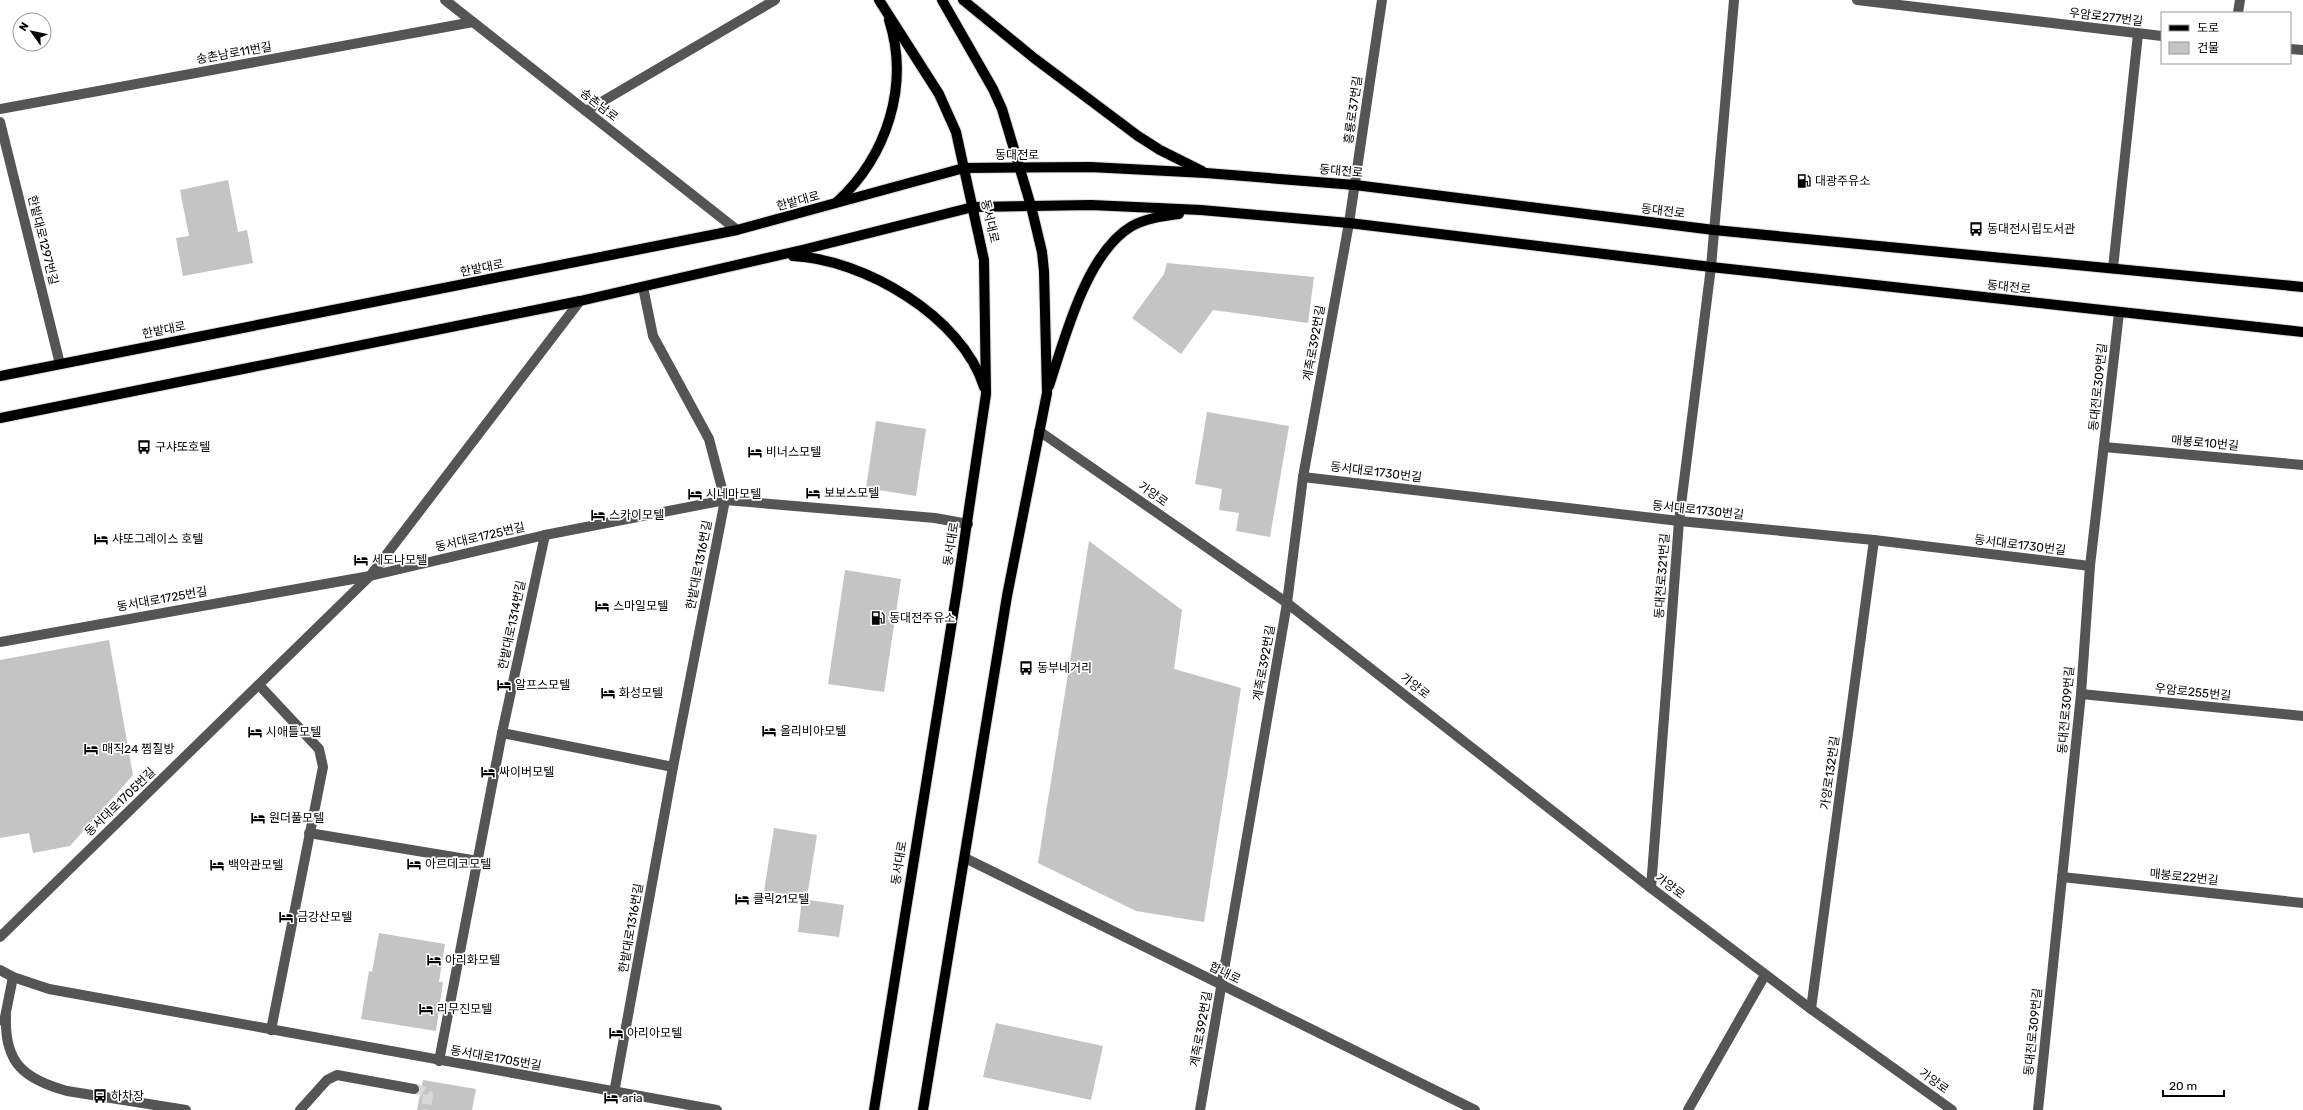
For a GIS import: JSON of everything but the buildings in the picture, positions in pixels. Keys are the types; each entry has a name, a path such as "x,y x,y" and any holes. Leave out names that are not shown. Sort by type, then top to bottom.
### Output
{"main road":[{"path":"942,0 993,89 1010,129 1032,206 1042,252 1044,271 1047,393"},
{"path":"963,0 1034,58 1138,136 1160,150 1206,173"},
{"path":"835,204 848,192 872,158 883,138 892,112 897,91 897,55 882,4"},
{"name":"동서대로","path":"874,1110 968,524 986,394 984,265 982,242 956,132 950,115 939,94 882,4"},
{"name":"동대전로","path":"964,168 1090,168 1206,173 1355,185 1714,230 2303,287"},
{"name":"한밭대로","path":"0,376 737,230 964,168"},
{"name":"동대전로","path":"973,207 1091,205 1201,210 1349,223 1711,267 2303,332"},
{"path":"0,418 643,287 973,207"},
{"path":"923,1110 1007,596 1047,393 1068,328 1088,279 1116,239 1132,226 1144,221 1201,210"},
{"path":"780,255 811,257 843,264 916,302 941,322 963,346 976,367 986,394"}],"street":[{"name":"송촌남로","path":"445,0 737,230"},
{"path":"586,111 775,0"},
{"name":"흥룡로37번길","path":"1349,223 1382,0"},
{"path":"1711,267 1734,0"},
{"name":"우암로277번길","path":"1857,0 2161,36"},
{"path":"2238,12 2240,0"},
{"name":"송촌남로11번길","path":"0,109 474,22"},
{"path":"2113,268 2138,34"},
{"path":"2291,49 2303,50"},
{"name":"한밭대로1297번길","path":"0,122 60,364"},
{"name":"계족로392번길","path":"1203,1109 1221,985 1287,603 1303,477 1349,223"},
{"name":"동대전로321번길","path":"1652,888 1679,521 1711,267"},
{"name":"한밭대로1316번길","path":"614,1093 673,767 725,500 709,439 653,336 643,287"},
{"path":"370,576 580,300"},
{"name":"동대전로309번길","path":"2038,1110 2081,694 2090,566 2120,312"},
{"name":"가양로","path":"1040,431 1287,603 1765,975 1810,1009 1952,1110"},
{"name":"매봉로10번길","path":"2104,447 2303,465"},
{"name":"동서대로1730번길","path":"1303,477 1679,521 1874,540 2090,566"},
{"name":"동서대로1725번길","path":"0,642 370,576 545,535 725,500 935,518 968,524"},
{"name":"한밭대로1314번길","path":"439,1061 502,733 545,535"},
{"name":"가양로132번길","path":"1810,1009 1874,540"},
{"name":"동서대로1705번길","path":"0,937 370,576"},
{"path":"258,685 319,749 323,767 271,1030"},
{"name":"우암로255번길","path":"2081,694 2303,716"},
{"path":"502,733 673,767"},
{"path":"309,833 478,861"},
{"name":"합내로","path":"965,858 1475,1110"},
{"name":"매봉로22번길","path":"2062,877 2303,904"},
{"name":"동서대로1705번길","path":"0,970 13,977 49,989 614,1093 717,1110"},
{"path":"1688,1110 1765,975"},
{"path":"0,1045 13,977"},
{"path":"6,1016 5,1036 8,1051 24,1070 34,1078 48,1085 68,1091 186,1110"},
{"path":"300,1110 327,1080 337,1075 414,1089"}],"tunnel":[{"path":"414,1089 423,1091 428,1095 426,1110"}],"place":[{"name":"대광주유소","path":"1804,181"},
{"name":"동대전시립도서관","path":"1976,229"},
{"name":"구샤또호텔","path":"144,447"},
{"name":"비너스모텔","path":"755,452"},
{"name":"보보스모텔","path":"813,493"},
{"name":"시네마모텔","path":"695,494"},
{"name":"스카이모텔","path":"598,515"},
{"name":"샤또그레이스 호텔","path":"101,539"},
{"name":"세도나모텔","path":"361,560"},
{"name":"스마일모텔","path":"602,606"},
{"name":"동대전주유소","path":"878,618"},
{"name":"동부네거리","path":"1026,668"},
{"name":"알프스모텔","path":"504,685"},
{"name":"화성모텔","path":"608,693"},
{"name":"올리비아모텔","path":"769,731"},
{"name":"시애틀모텔","path":"255,732"},
{"name":"매직24 찜질방","path":"91,749"},
{"name":"싸이버모텔","path":"488,772"},
{"name":"원더풀모텔","path":"258,818"},
{"name":"아르데코모텔","path":"414,864"},
{"name":"백악관모텔","path":"217,865"},
{"name":"클릭21모텔","path":"742,899"},
{"name":"금강산모텔","path":"286,917"},
{"name":"아리화모텔","path":"434,960"},
{"name":"리무진모텔","path":"426,1009"},
{"name":"아리아모텔","path":"616,1033"},
{"name":"하차장","path":"100,1096"},
{"name":"aria","path":"611,1098"}]}
